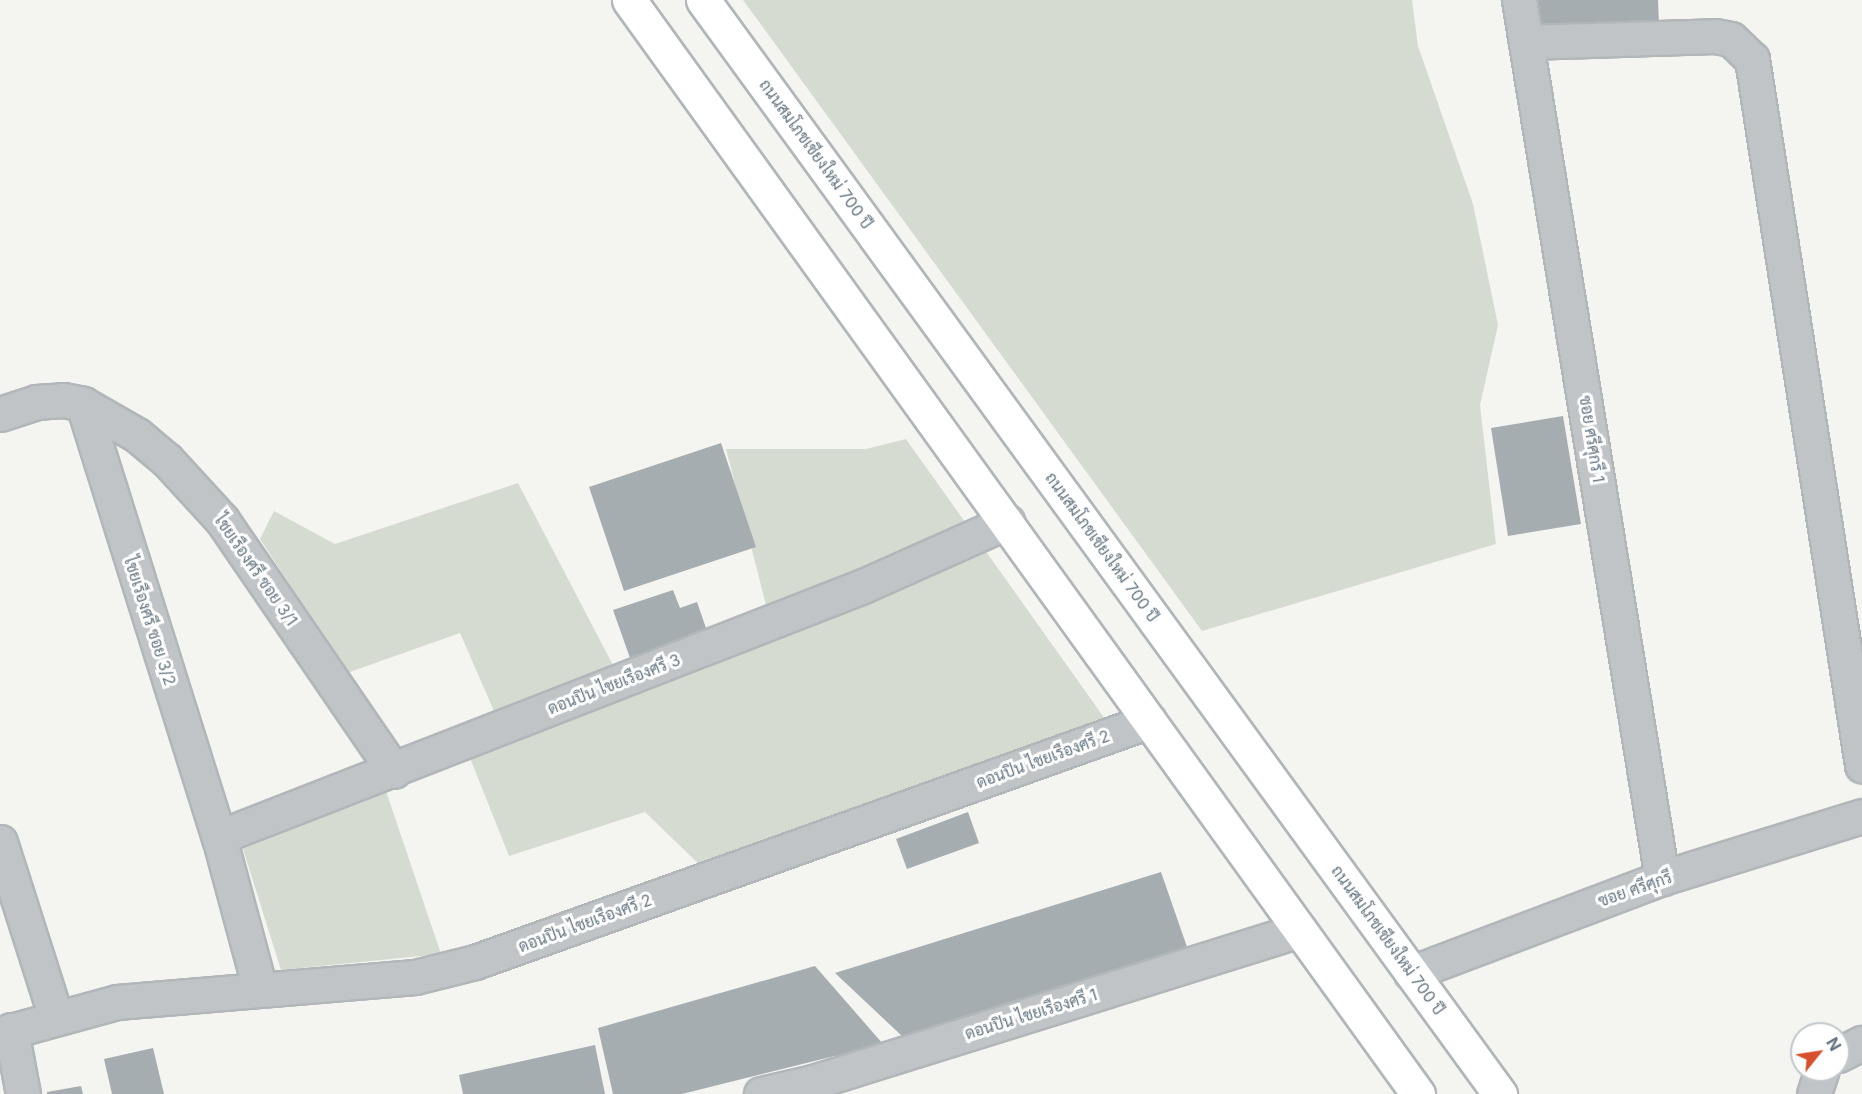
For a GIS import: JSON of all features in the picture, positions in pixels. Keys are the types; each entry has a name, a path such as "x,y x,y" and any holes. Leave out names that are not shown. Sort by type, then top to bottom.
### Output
{"main road":[{"path":"629,0 1418,1094"},
{"name":"ถนนสมโภชเชียงใหม่ 700 ปี","path":"704,0 1500,1094"}],"street":[{"name":"ซอย ศรีศุกรี 1","path":"1519,0 1528,42 1662,878"},
{"path":"1528,42 1714,36 1731,39 1752,59 1862,765"},
{"path":"0,414 36,402 63,400 83,404"},
{"name":"ไชยเรืองศรี ซอย 3/1","path":"83,404 137,435 195,486 252,561 394,771"},
{"name":"ไชยเรืองศรี ซอย 3/2","path":"83,404 219,837 260,989"},
{"name":"ดอนปิน ไชยเรืองศรี 3","path":"219,837 394,771 863,586 1006,522"},
{"name":"ดอนปิน ไชยเรืองศรี 2","path":"5,1032 117,1002 415,977 475,962 1149,721"},
{"name":"ซอย ศรีศุกรี","path":"1411,973 1662,878 1862,816"},
{"path":"0,842 56,1017"},
{"name":"ดอนปิน ไชยเรืองศรี 1","path":"761,1094 818,1088 1300,930"},
{"path":"5,1032 23,1094"}],"shaded area":[{"path":"743,0 1412,0 1418,46 1473,204 1498,325 1480,405 1496,544 1202,631"},
{"path":"906,439 1110,726 706,871 645,812 509,856 470,758 507,741 460,633 347,673 260,539 274,511 335,544 518,483 627,692 773,632 726,449 866,449"},
{"path":"386,791 441,954 281,970 243,849"}],"building":[{"path":"1532,0 1658,0 1659,24 1537,27"},
{"path":"1563,416 1581,524 1508,536 1491,428"},
{"path":"721,443 756,547 624,591 589,487"},
{"path":"673,590 680,608 697,602 707,631 630,658 613,610"},
{"path":"968,812 979,843 907,869 896,839"},
{"path":"1161,872 1187,947 903,1037 835,973"},
{"path":"815,966 883,1044 682,1094 613,1094 598,1028"},
{"path":"595,1045 605,1094 463,1094 459,1075"},
{"path":"153,1048 164,1094 112,1094 104,1059"},
{"path":"81,1086 83,1094 47,1094 47,1092"}]}
